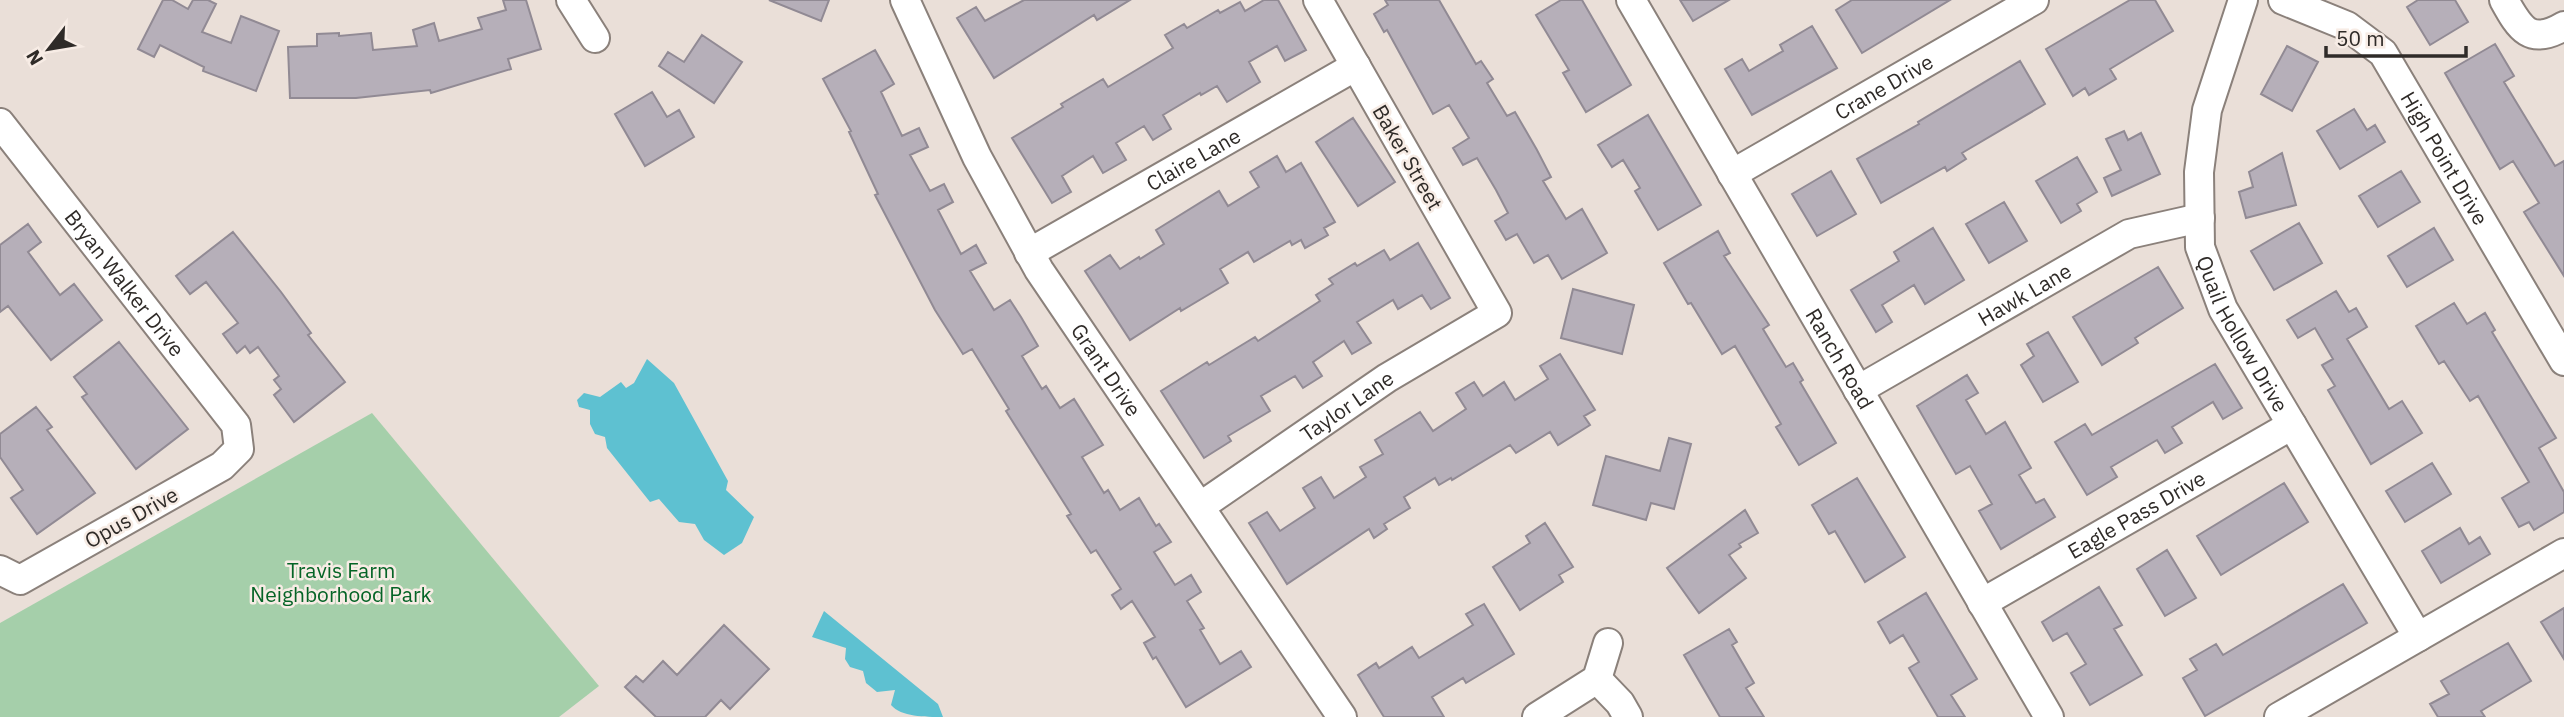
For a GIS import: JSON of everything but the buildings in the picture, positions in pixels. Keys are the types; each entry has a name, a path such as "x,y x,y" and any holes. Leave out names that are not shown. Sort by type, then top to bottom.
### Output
{"street":[{"path":"571,0 595,38"},
{"name":"Grant Drive","path":"904,0 977,157 1046,282 1201,506 1342,717"},
{"name":"Baker Street","path":"1318,0 1497,313"},
{"name":"Ranch Road","path":"1631,0 2049,717"},
{"name":"Crane Drive","path":"1732,174 2034,0"},
{"name":"Quail Hollow Drive","path":"2243,0 2207,110 2199,172 2200,247 2223,309 2418,637"},
{"name":"High Point Drive","path":"2283,0 2347,26 2383,53 2564,361"},
{"path":"2504,0 2522,29 2535,35 2551,33 2564,26"},
{"name":"Claire Lane","path":"1030,253 1356,65"},
{"name":"Bryan Walker Drive","path":"0,123 236,425 239,449"},
{"name":"Hawk Lane","path":"1858,390 2129,234 2200,218"},
{"name":"Taylor Lane","path":"1201,506 1387,378 1497,313"},
{"name":"Eagle Pass Drive","path":"1982,603 2292,425"},
{"name":"Opus Drive","path":"10,575 222,466 239,449"},
{"path":"2279,717 2564,552"},
{"path":"1536,717 1597,679 1608,643"},
{"path":"1597,679 1620,703 1628,717"}],"green space":[{"name":"Travis Farm Neighborhood Park","path":"372,413 599,686 559,717 0,717 0,623"}],"water":[{"path":"647,359 674,383 728,481 726,490 754,517 742,543 724,555 704,540 695,524 679,522 659,499 650,502 607,448 605,437 595,434 590,424 590,410 579,407 577,400 584,393 600,397 621,382 626,388 634,383"},
{"path":"824,611 938,704 943,717 914,716 895,709 891,705 895,690 877,692 866,683 863,671 850,667 845,659 846,648 812,637"}]}
